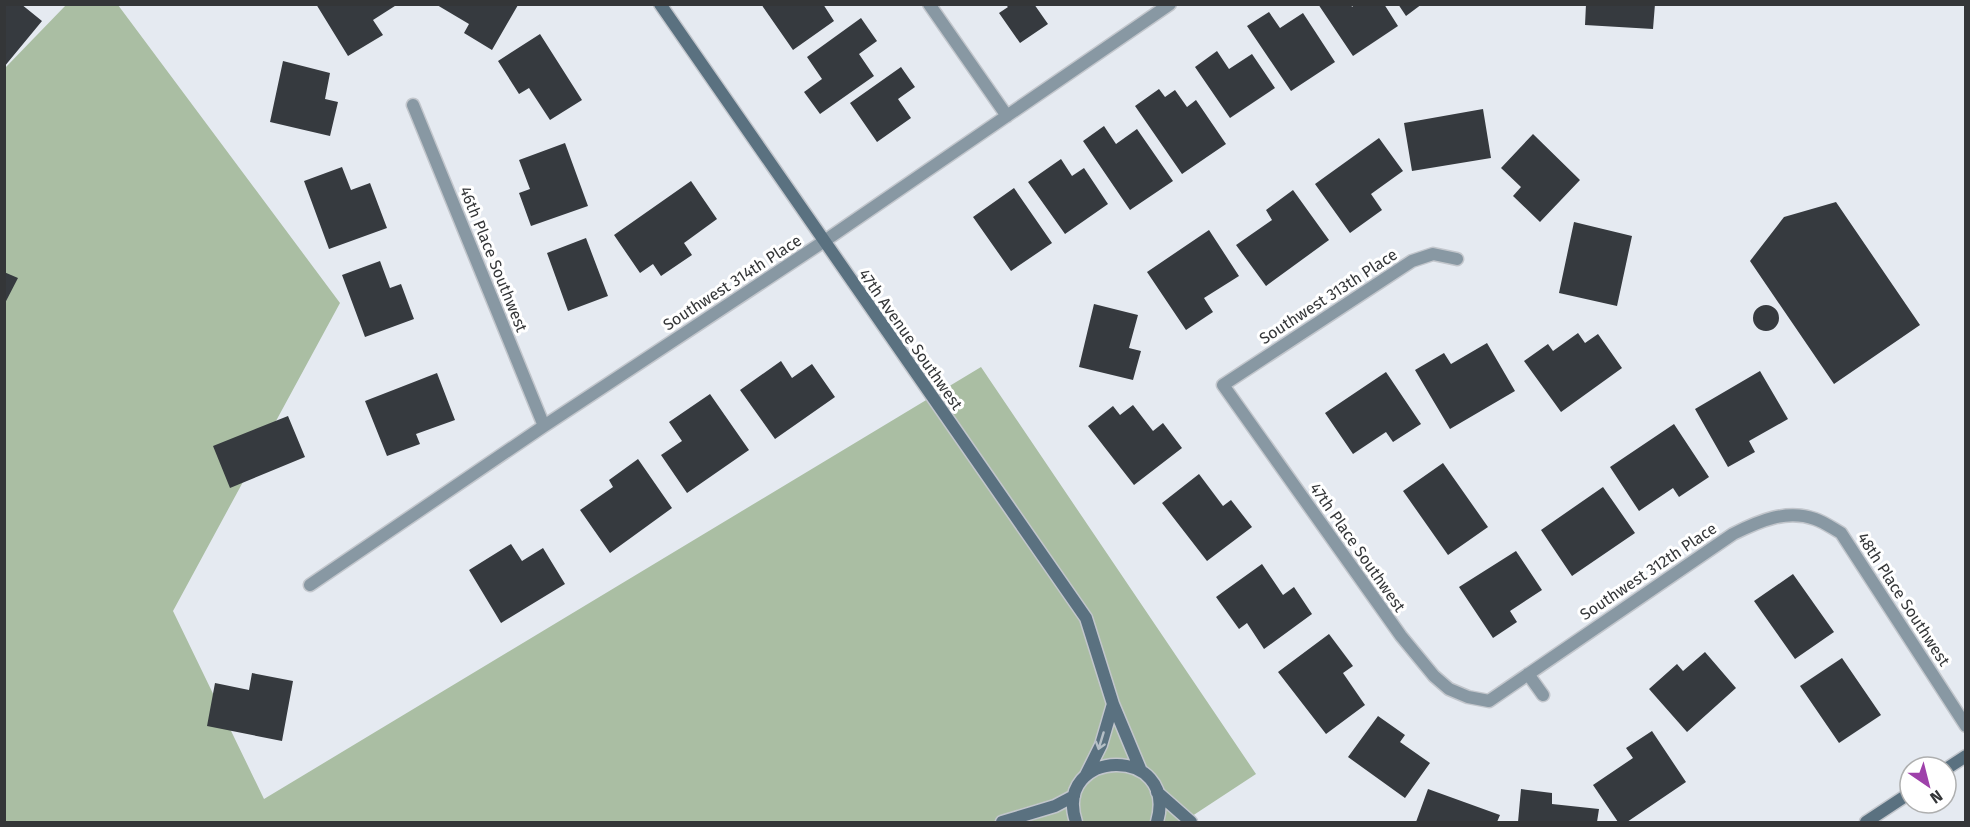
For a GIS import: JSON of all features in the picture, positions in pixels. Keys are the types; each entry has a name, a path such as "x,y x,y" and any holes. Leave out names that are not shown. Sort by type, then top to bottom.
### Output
{"main road":[{"name":"47th Avenue Southwest","path":"660,4 1086,618 1113,704 1141,771 1157,792 1191,822"},
{"path":"1076,822 1073,808 1074,796 1101,745 1113,704"},
{"path":"1085,777 1105,765 1124,765 1141,771"},
{"path":"1157,792 1160,811 1157,822"},
{"path":"1004,821 1055,806 1074,796"},
{"path":"1866,822 1898,801"},
{"path":"1004,821 1024,822"}],"street":[{"path":"929,4 1007,116"},
{"name":"Southwest 314th Place","path":"310,585 544,426 823,242 1170,4"},
{"name":"46th Place Southwest","path":"413,105 544,426"},
{"name":"Southwest 313th Place","path":"1223,385 1412,261 1433,254 1458,259"},
{"name":"47th Place Southwest","path":"1223,385 1401,636 1434,676 1449,689 1468,697 1488,701"},
{"name":"Southwest 312th Place","path":"1488,701 1733,534 1762,520 1795,514"},
{"name":"48th Place Southwest","path":"1795,514 1817,519 1841,533 1965,726"},
{"path":"1528,674 1543,695"}],"green space":[{"path":"67,4 118,5 340,303 173,611 264,799 981,367 1256,774 1183,822 5,822 5,68"}],"building":[{"path":"4,4 21,4 42,21 4,67"},
{"path":"316,4 398,4 373,20 383,35 348,56"},
{"path":"761,4 823,4 834,21 793,50"},
{"path":"1005,4 1034,4 1048,24 1020,43 999,13 1008,7"},
{"path":"1318,4 1351,4 1352,7 1355,4 1384,4 1398,26 1353,56"},
{"path":"1398,4 1422,4 1406,16"},
{"path":"1586,4 1655,4 1653,29 1585,25"},
{"path":"437,5 518,5 492,50 464,33 469,24"},
{"path":"1269,12 1280,28 1303,13 1335,62 1291,91 1247,26"},
{"path":"861,18 877,41 859,54 874,76 820,114 804,92 822,79 807,57"},
{"path":"540,34 582,100 550,120 529,88 519,94 498,61"},
{"path":"1217,51 1229,69 1252,54 1275,88 1230,118 1195,67"},
{"path":"283,61 330,73 325,99 338,102 330,136 270,122"},
{"path":"901,67 915,87 898,99 911,118 877,142 850,103"},
{"path":"1159,89 1165,97 1175,90 1187,107 1196,100 1226,144 1182,174 1135,106"},
{"path":"1483,109 1491,158 1412,171 1404,123"},
{"path":"1104,126 1116,144 1137,129 1173,181 1130,210 1083,141"},
{"path":"1533,134 1580,180 1540,222 1513,196 1521,187 1501,168"},
{"path":"1379,138 1403,171 1371,194 1382,210 1350,233 1315,184"},
{"path":"565,143 588,206 531,226 519,193 530,189 519,160"},
{"path":"1061,159 1072,176 1084,168 1108,204 1065,234 1028,182"},
{"path":"342,167 351,190 370,183 387,228 329,249 304,181"},
{"path":"691,181 717,219 684,243 692,255 661,276 653,264 640,273 614,235"},
{"path":"1014,188 1052,243 1011,271 973,217"},
{"path":"1293,190 1329,240 1266,286 1236,245 1272,220 1266,210"},
{"path":"1836,202 1920,325 1834,384 1750,261 1784,217"},
{"path":"1574,222 1632,236 1617,306 1559,293"},
{"path":"1209,230 1239,276 1204,298 1213,312 1186,330 1147,272"},
{"path":"586,238 608,296 568,311 547,253"},
{"path":"380,261 390,288 401,284 414,319 365,337 342,275"},
{"path":"4,272 18,278 4,305"},
{"path":"1094,304 1138,315 1129,348 1141,351 1133,380 1079,367"},
{"path":"1766,305 1775,309 1779,318 1775,327 1766,331 1757,327 1753,318 1757,309"},
{"path":"1578,333 1585,343 1598,334 1622,368 1561,412 1524,361 1548,344 1553,351"},
{"path":"1487,343 1515,391 1450,429 1415,370 1444,353 1451,364"},
{"path":"781,361 792,378 812,364 835,397 775,439 740,390"},
{"path":"1760,371 1788,419 1749,441 1755,452 1728,467 1695,409"},
{"path":"1386,372 1421,424 1393,442 1386,432 1353,454 1325,413"},
{"path":"437,373 455,420 416,434 420,444 387,456 365,401"},
{"path":"710,394 749,450 687,493 661,455 682,441 669,422"},
{"path":"1133,405 1153,431 1163,423 1182,448 1134,485 1088,426 1113,406 1120,415"},
{"path":"288,416 305,457 230,488 213,446"},
{"path":"1674,424 1709,477 1679,497 1673,488 1639,511 1610,467"},
{"path":"638,459 672,508 610,553 580,510 613,487 609,480"},
{"path":"1443,463 1488,527 1448,555 1403,491"},
{"path":"1199,474 1223,506 1231,500 1252,527 1207,561 1162,503"},
{"path":"1603,487 1635,533 1572,576 1541,530"},
{"path":"511,544 522,561 543,548 565,584 501,623 469,570"},
{"path":"1516,551 1542,590 1510,611 1517,622 1493,638 1459,587"},
{"path":"1262,564 1283,595 1294,587 1312,614 1264,649 1247,623 1239,629 1216,597"},
{"path":"1793,574 1834,632 1795,659 1754,601"},
{"path":"1329,634 1353,666 1343,673 1365,705 1326,734 1278,672"},
{"path":"1705,652 1736,688 1687,732 1649,689 1677,664 1683,671"},
{"path":"1842,658 1881,715 1839,743 1800,686"},
{"path":"252,673 293,681 282,741 207,726 215,683 249,690"},
{"path":"1378,716 1405,735 1400,742 1430,763 1405,798 1348,757"},
{"path":"1652,731 1686,782 1627,822 1618,822 1593,785 1633,758 1626,748"},
{"path":"1428,789 1500,815 1497,822 1416,822"},
{"path":"1521,789 1552,793 1552,804 1599,809 1597,822 1518,822"}]}
